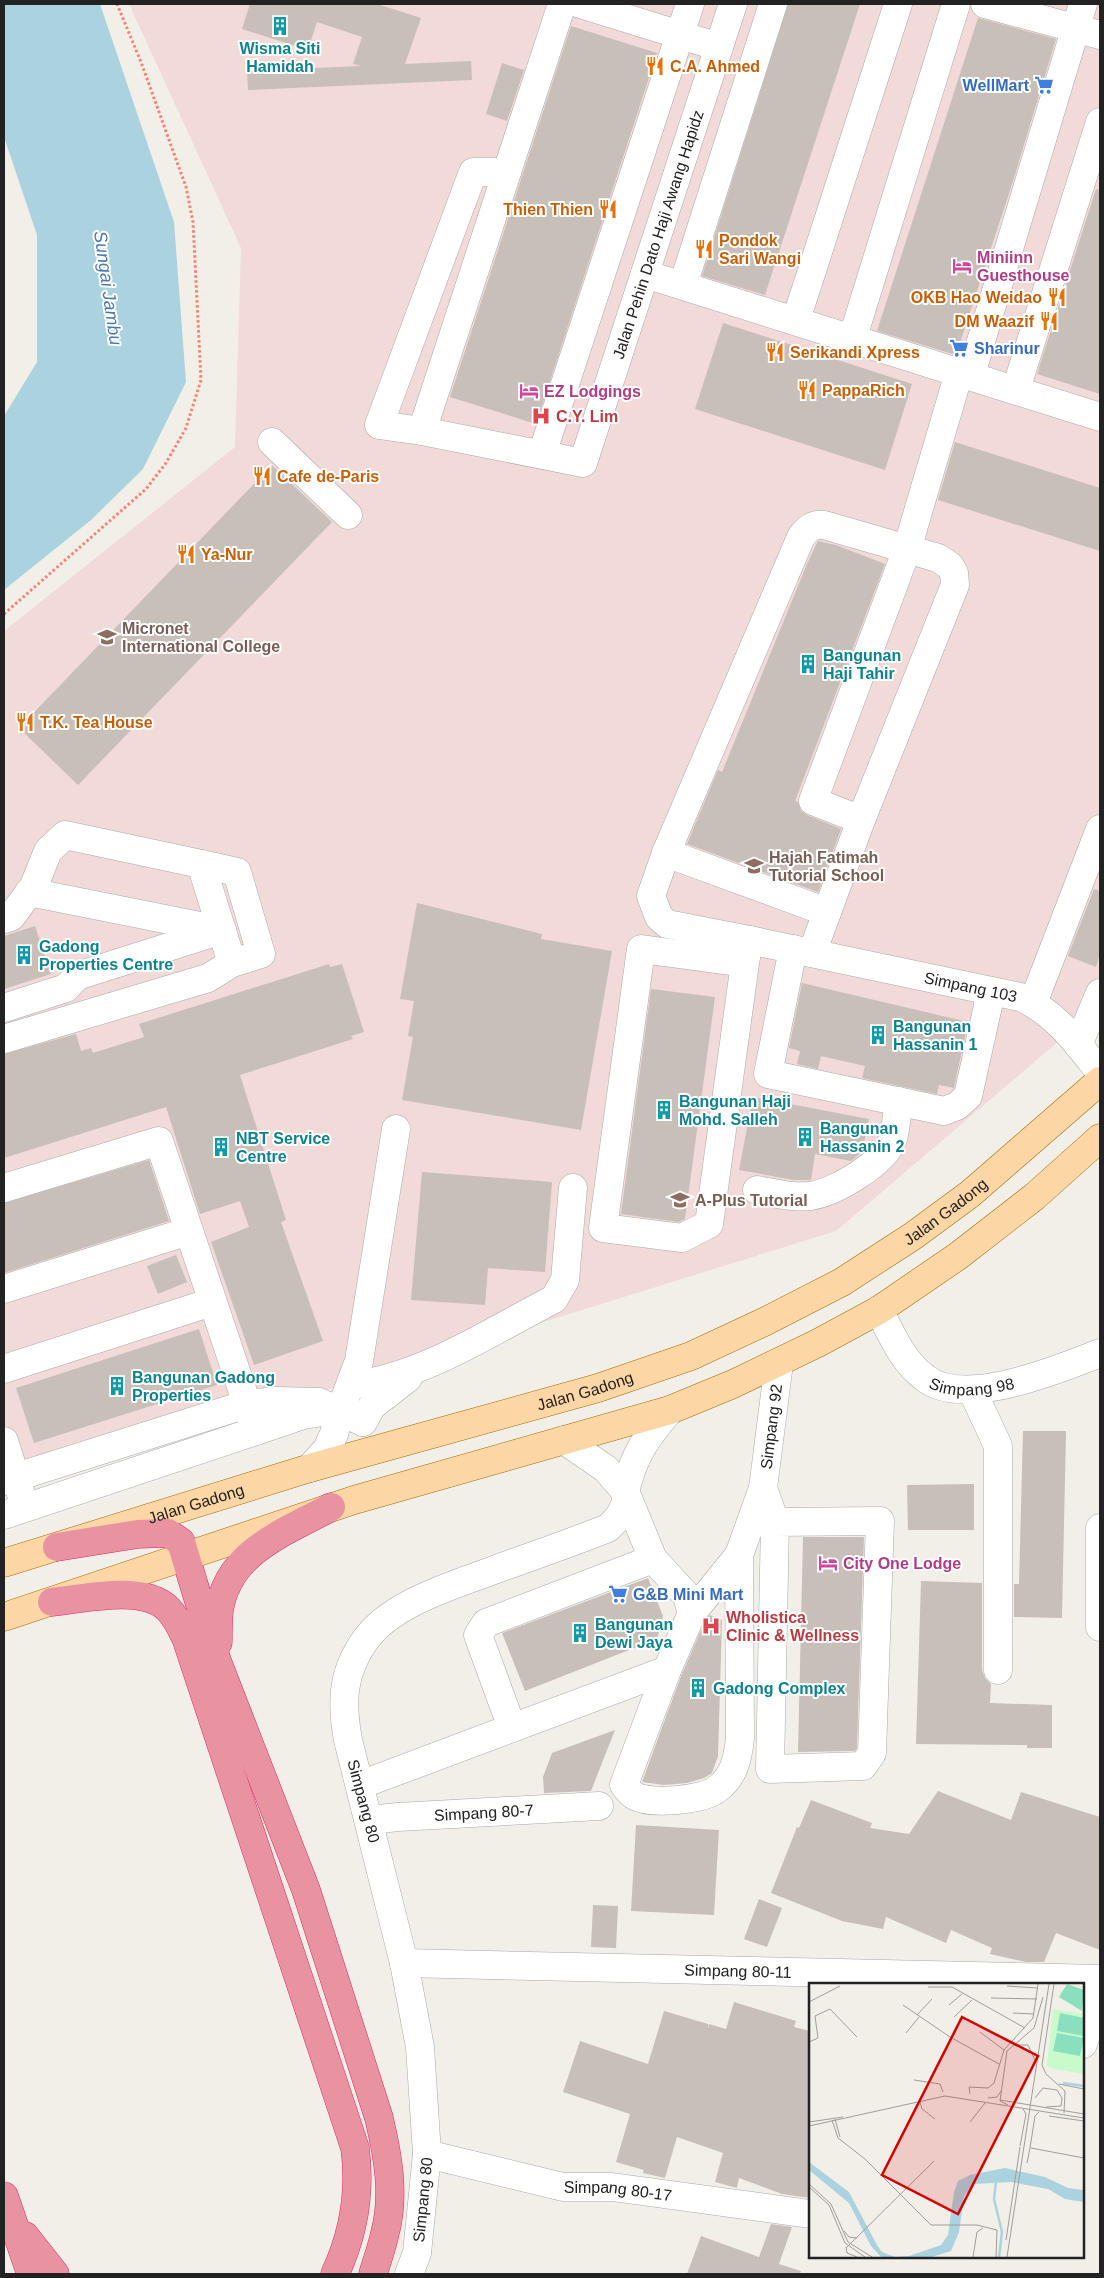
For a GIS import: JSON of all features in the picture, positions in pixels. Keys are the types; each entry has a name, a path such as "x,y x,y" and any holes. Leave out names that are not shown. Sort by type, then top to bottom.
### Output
{"highway":[{"path":"217,1661 219,1611 225,1589 236,1568 258,1547 331,1507"},
{"path":"57,1547 138,1534 168,1533 181,1542 187,1556 217,1661 306,1890 380,2118 388,2154 390,2196 386,2232 373,2274"},
{"path":"52,1602 129,1594 151,1597 166,1607 176,1619 186,1638 355,2148 358,2170 355,2219 348,2245 335,2274"},
{"path":"8,2208 31,2274"},
{"path":"8,2208 55,2274"}],"main road":[{"name":"Jalan Gadong","path":"4,1563 310,1468 598,1388 692,1356 842,1282 913,1236 970,1194 1100,1081"},
{"path":"4,1617 331,1507 670,1410 779,1363 879,1310 958,1256 1034,1197 1100,1138"}],"street":[{"path":"422,431 562,4"},
{"path":"580,4 719,47"},
{"path":"507,172 474,172 379,424 542,454 690,4"},
{"name":"Jalan Pehin Dato Haji Awang Hapidz","path":"542,454 583,463 733,4"},
{"path":"796,320 898,4"},
{"path":"852,340 956,4"},
{"path":"860,820 813,801 907,549 959,373 975,361 1086,23 985,4"},
{"path":"682,285 766,5"},
{"path":"1016,389 1100,122"},
{"path":"645,274 796,320 852,340 1016,389 1100,417"},
{"path":"272,442 348,514"},
{"path":"747,952 667,924 659,916 651,896 666,853 801,537 807,529 815,524 824,525 942,560 954,573 955,585 860,820 827,912 803,951 768,1074 944,1110 957,1106 968,1096 992,992"},
{"path":"1033,1003 1100,829"},
{"path":"4,919 11,917 34,886 48,851 66,835 238,872 261,954 232,963 208,978 4,1040"},
{"path":"666,853 827,912"},
{"path":"201,864 232,963"},
{"path":"30,892 222,930"},
{"path":"4,1008 66,988 77,976 222,930"},
{"path":"641,950 747,952 709,1224 682,1238 603,1228 641,950"},
{"name":"Simpang 103","path":"747,952 803,951 1020,997 1033,1003 1052,1017 1100,1072"},
{"path":"1078,1045 1100,993"},
{"path":"757,1190 797,1196 811,1196 842,1185 886,1152 892,1139 899,1101"},
{"path":"351,1416 360,1372 396,1129"},
{"path":"4,1188 160,1141 188,1231 256,1431"},
{"path":"310,1468 327,1449 334,1434 351,1416 372,1406 386,1393 428,1365 554,1299 565,1280 573,1188"},
{"path":"4,1289 188,1231"},
{"path":"4,1368 212,1302"},
{"name":"Simpang 98","path":"879,1310 903,1356 926,1379 945,1388 972,1390 1014,1383 1100,1354"},
{"name":"Simpang 92","path":"763,1488 779,1363"},
{"path":"360,1372 399,1376 428,1365"},
{"path":"972,1390 998,1446 998,1670"},
{"path":"9,1479 247,1404 276,1401 319,1402 351,1416 366,1435 374,1450"},
{"name":"Simpang 80","path":"408,2274 416,2253 427,2154 420,2047 404,1963 343,1711 345,1684 354,1658 367,1638 387,1618 415,1602 451,1586 608,1528 618,1519 624,1509 632,1465 646,1438 670,1410"},
{"path":"4,1441 15,1511 303,1415 351,1416"},
{"path":"564,1440 606,1469 626,1494 653,1559 687,1596 692,1613"},
{"path":"763,1488 775,1522 770,1769 863,1766 872,1753 880,1521 775,1522"},
{"path":"739,1555 738,1756 730,1777 717,1790 708,1794 656,1802 634,1796 624,1786 667,1670 692,1613 739,1555 763,1488"},
{"path":"1100,1528 1100,1627"},
{"path":"512,1728 478,1635 486,1623 653,1559"},
{"path":"360,1785 667,1670"},
{"name":"Simpang 80-7","path":"369,1820 599,1806"},
{"name":"Simpang 80-11","path":"404,1963 1100,1980"},
{"path":"1084,2041 1100,1991"},
{"name":"Simpang 80-17","path":"427,2154 563,2187 612,2187 809,2214"}],"path":[{"path":"4,614 146,489 166,463 186,428 201,380 193,222 186,187 117,4"}],"shaded area":[{"path":"129,4 1100,4 1100,1006 836,1231 4,1490 4,631 235,447 241,248"}],"water":[{"name":"Sungai Jambu","path":"4,4 100,4 174,222 186,382 143,469 91,520 4,590 4,416 37,362 37,235 4,137"}],"building":[{"path":"250,4 377,4 421,18 405,64 471,61 472,80 248,90 247,71 361,66 353,64 362,37 317,22 308,50 242,29"},
{"path":"788,4 860,4 765,295 702,276"},
{"path":"978,18 1056,39 1013,181 956,355 877,331"},
{"path":"571,26 657,53 536,424 450,397"},
{"path":"502,63 524,70 507,121 486,114"},
{"path":"1096,189 1100,190 1100,394 1037,374"},
{"path":"723,323 912,384 885,470 695,409"},
{"path":"955,442 1100,488 1100,551 938,500"},
{"path":"272,465 332,522 78,785 19,728"},
{"name":"Bangunan Haji Tahir","path":"818,541 836,545 885,564 795,801 798,802 801,811 807,815 841,829 818,892 687,844 718,770 722,772"},
{"path":"1094,889 1100,891 1100,954 1096,967 1068,956"},
{"path":"417,903 542,934 541,939 612,951 581,1130 402,1100 413,1037 408,1036 414,1001 400,999"},
{"name":"Gadong Properties Centre","path":"35,926 51,974 4,989 4,936"},
{"path":"329,964 330,967 342,964 364,1032 351,1036 353,1039 240,1075 286,1220 281,1222 323,1341 254,1365 211,1242 249,1227 240,1201 200,1214 166,1107 4,1158 4,1054 76,1034 81,1051 91,1048 93,1053 144,1037 139,1024"},
{"name":"Bangunan Hassanin 1","path":"802,983 968,1022 954,1088 939,1085 937,1094 862,1078 865,1066 821,1056 818,1069 797,1064 800,1051 789,1048"},
{"name":"Bangunan Haji Mohd. Salleh","path":"651,989 715,997 685,1219 679,1222 621,1214"},
{"name":"Bangunan Hassanin 2","path":"753,1097 869,1119 862,1152 851,1161 815,1154 811,1180 794,1180 739,1170"},
{"path":"149,1160 169,1221 4,1273 4,1203"},
{"path":"422,1172 552,1182 545,1272 488,1268 485,1305 411,1300"},
{"path":"176,1255 187,1282 158,1294 147,1266"},
{"name":"Bangunan Gadong Properties","path":"199,1329 217,1385 34,1443 16,1388"},
{"path":"1023,1431 1066,1431 1062,1618 1014,1617 1014,1584 1019,1584"},
{"path":"974,1484 974,1530 908,1530 907,1485"},
{"path":"803,1537 864,1537 857,1748 855,1751 798,1752"},
{"name":"Bangunan Dewi Jaya","path":"648,1578 663,1616 657,1639 525,1691 502,1633"},
{"path":"921,1581 982,1583 982,1670 985,1678 991,1684 990,1703 1052,1705 1052,1748 1027,1748 1027,1745 916,1744"},
{"name":"Gadong Complex","path":"710,1615 722,1620 718,1756 712,1773 704,1778 687,1783 664,1785 642,1782 681,1676 705,1621"},
{"path":"615,1730 591,1791 544,1793 543,1777 552,1753"},
{"path":"938,1791 1011,1820 1021,1792 1100,1817 1100,1950 1056,1933 1044,1962 1026,1962 990,1954 992,1948 951,1930 946,1943 886,1917 883,1929 842,1921 771,1893 797,1827 799,1828 811,1800 872,1823 870,1828 909,1834"},
{"path":"636,1825 719,1830 714,1915 631,1911"},
{"path":"759,1899 782,1908 767,1947 744,1939"},
{"path":"593,1905 618,1906 616,1948 591,1947"},
{"path":"734,2002 796,2021 794,2027 809,2031 809,2198 782,2194 739,2178 737,2188 715,2182 723,2153 677,2137 665,2178 643,2173 644,2170 616,2162 630,2114 563,2092 580,2041 648,2064 664,2011 708,2024 708,2028 709,2024 726,2029"},
{"path":"771,2224 792,2227 779,2264 801,2271 800,2274 687,2274 701,2236 759,2257"}],"place":[{"name":"Wisma Siti Hamidah","path":"280,26"},
{"name":"C.A. Ahmed","path":"655,66"},
{"name":"WellMart","path":"1044,85"},
{"name":"Thien Thien","path":"608,209"},
{"name":"Pondok Sari Wangi","path":"704,249"},
{"name":"Miniinn Guesthouse","path":"962,266"},
{"name":"OKB Hao Weidao","path":"1057,297"},
{"name":"DM Waazif","path":"1049,321"},
{"name":"Sharinur","path":"959,348"},
{"name":"Serikandi Xpress","path":"775,352"},
{"name":"PappaRich","path":"807,390"},
{"name":"EZ Lodgings","path":"529,391"},
{"name":"C.Y. Lim","path":"541,416"},
{"name":"Cafe de-Paris","path":"262,476"},
{"name":"Ya-Nur","path":"186,554"},
{"name":"Micronet International College","path":"107,637"},
{"name":"Bangunan Haji Tahir","path":"808,664"},
{"name":"T.K. Tea House","path":"25,722"},
{"name":"Hajah Fatimah Tutorial School","path":"754,866"},
{"name":"Gadong Properties Centre","path":"24,955"},
{"name":"Bangunan Hassanin 1","path":"878,1035"},
{"name":"Bangunan Haji Mohd. Salleh","path":"664,1110"},
{"name":"Bangunan Hassanin 2","path":"805,1137"},
{"name":"NBT Service Centre","path":"221,1147"},
{"name":"A-Plus Tutorial","path":"680,1200"},
{"name":"Bangunan Gadong Properties","path":"117,1386"},
{"name":"City One Lodge","path":"828,1563"},
{"name":"G&B Mini Mart","path":"618,1594"},
{"name":"Wholistica Clinic & Wellness","path":"711,1626"},
{"name":"Bangunan Dewi Jaya","path":"580,1633"},
{"name":"Gadong Complex","path":"698,1688"}]}
